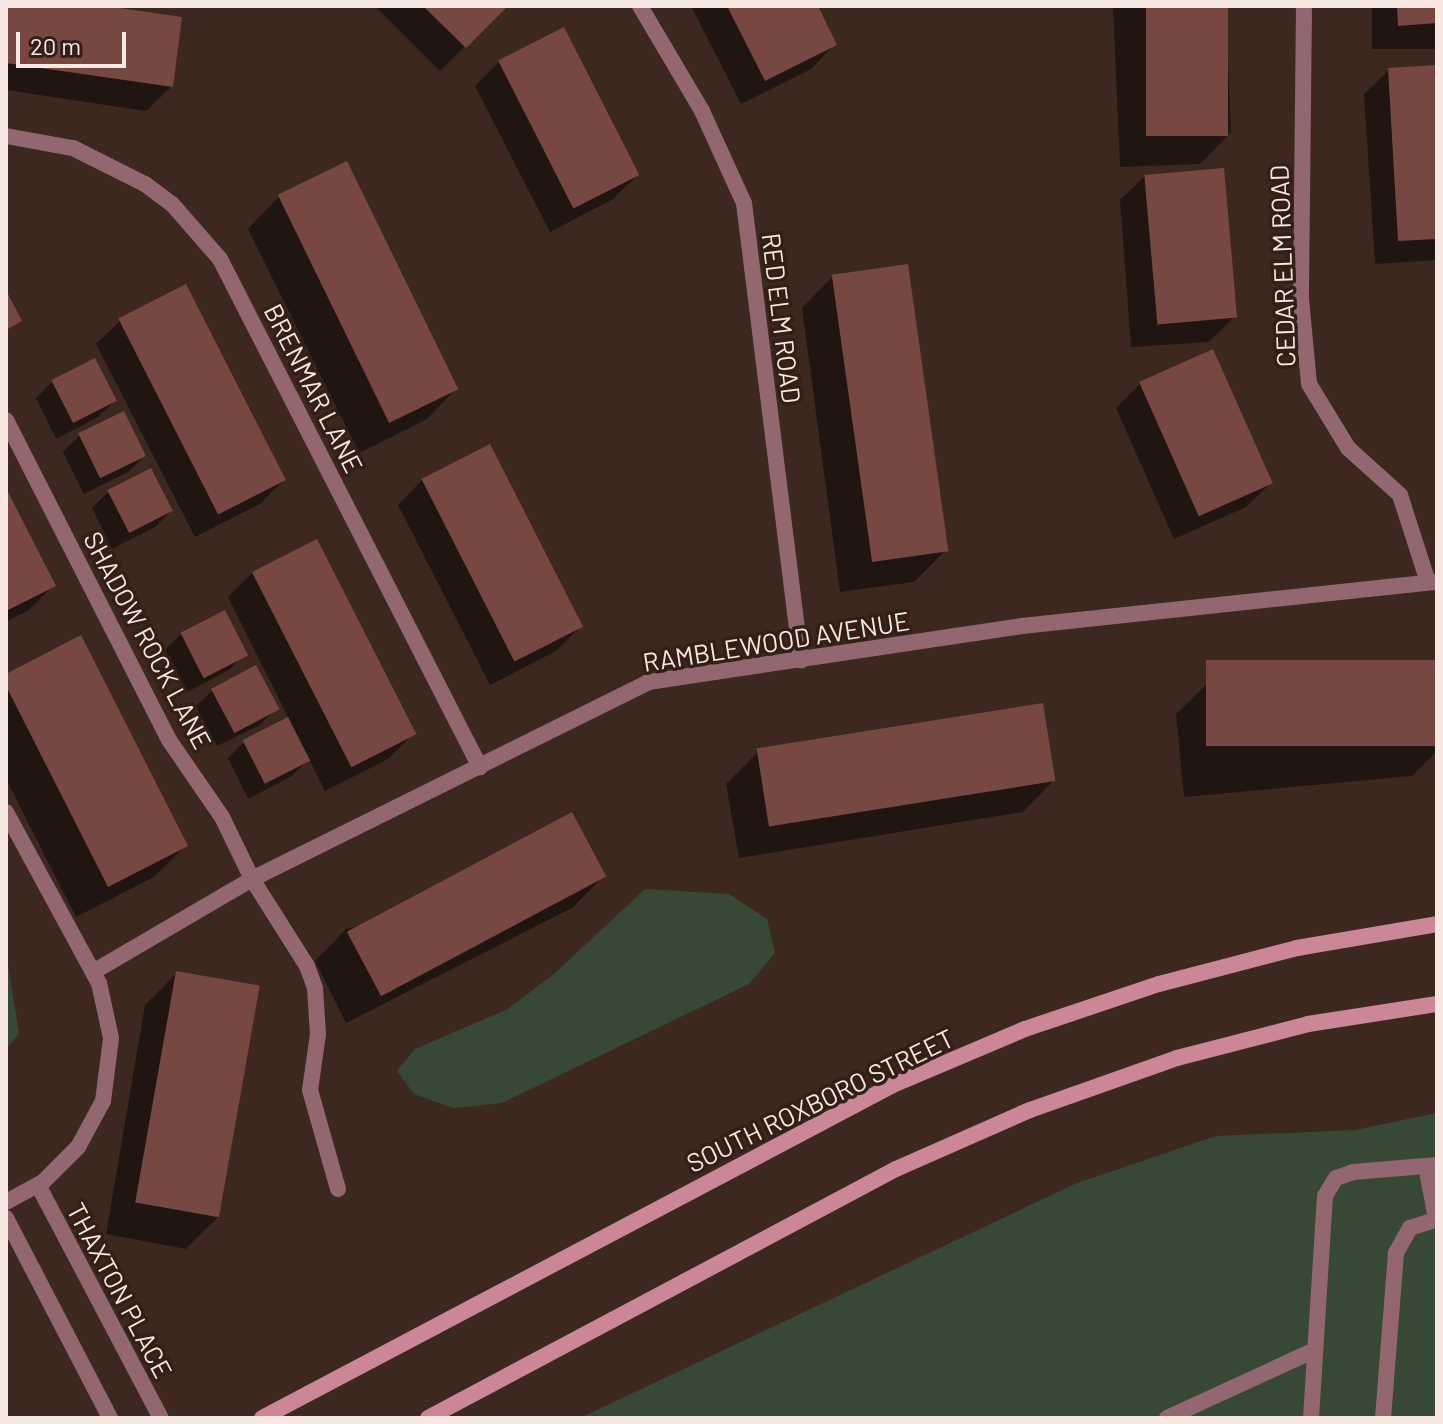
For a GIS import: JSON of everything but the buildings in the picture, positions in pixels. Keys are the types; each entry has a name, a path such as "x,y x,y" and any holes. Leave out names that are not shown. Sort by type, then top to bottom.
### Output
{"street":[{"name":"RED ELM ROAD","path":"640,6 702,111 744,203 801,660"},
{"name":"CEDAR ELM ROAD","path":"1304,6 1301,299 1309,384 1348,448 1400,495 1433,582"},
{"name":"BRENMAR LANE","path":"6,136 73,148 123,171 172,204 220,259 480,767"},
{"name":"SHADOW ROCK LANE","path":"6,420 169,740 222,817 252,879 307,966 315,988 318,1034 310,1090 338,1189"},
{"name":"RAMBLEWOOD AVENUE","path":"93,972 252,879 648,682 1022,626 1433,582"},
{"path":"6,812 93,972 107,1008 111,1038 103,1101 78,1147 38,1185 6,1202"},
{"name":"SOUTH ROXBORO STREET","path":"262,1418 893,1085 995,1041 1159,984 1297,948 1437,924"},
{"path":"428,1418 896,1169 1030,1110 1177,1058 1308,1024 1437,1004"},
{"path":"1311,1418 1325,1196 1336,1178 1353,1172 1432,1166 1436,1219 1410,1228 1396,1253 1383,1418"},
{"name":"THAXTON PLACE","path":"38,1185 161,1418"},
{"path":"6,1218 110,1418"},
{"path":"1167,1418 1315,1350"}],"green space":[{"path":"645,889 729,894 767,919 775,953 749,984 502,1103 453,1108 414,1094 397,1071 415,1049 508,1009 555,973"},
{"path":"6,952 19,1034 6,1049"},
{"path":"1437,1113 1437,1418 580,1418 1077,1183 1216,1136 1355,1130"}]}
